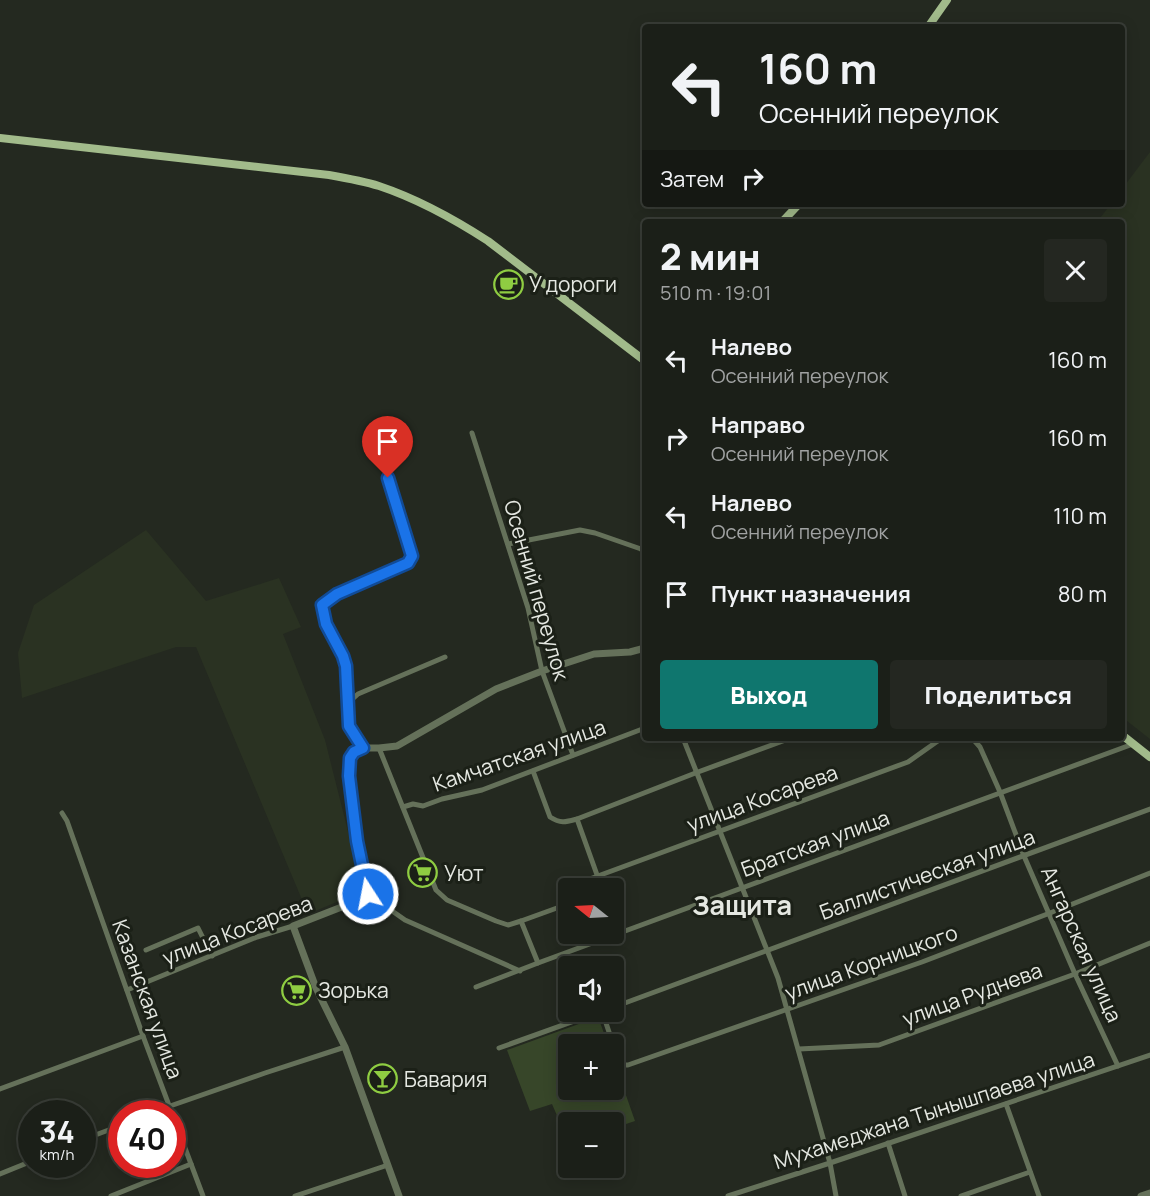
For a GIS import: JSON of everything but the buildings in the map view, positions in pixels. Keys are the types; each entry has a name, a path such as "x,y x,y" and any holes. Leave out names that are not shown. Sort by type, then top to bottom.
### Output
{"main road":[{"path":"930,24 947,0"},
{"path":"0,138 329,175 378,186 426,204 480,236 642,355"},
{"path":"785,219 796,207"},
{"path":"1125,737 1150,757"}],"street":[{"name":"Осенний переулок","path":"472,433 528,608 542,671 573,755"},
{"path":"363,748 349,726 346,666 326,624 322,605 337,594 408,563 412,556 382,457"},
{"path":"508,544 580,530 595,533 642,550"},
{"path":"520,971 405,920 368,894 357,841 349,776 350,758 354,752 363,748 398,746 496,689 542,671 594,654 630,652 642,649"},
{"path":"348,703 358,693 445,657"},
{"name":"Камчатская улица","path":"403,807 413,804 423,806 482,790 642,729"},
{"path":"684,741 778,978 830,1163 836,1196"},
{"path":"533,771 550,817 557,822 566,822 783,741"},
{"name":"улица Косарева","path":"591,878 908,762 938,741"},
{"name":"Ангарская улица","path":"975,741 980,747 1000,792 1024,856 1118,1066"},
{"name":"Братская улица","path":"476,987 1133,744"},
{"path":"379,748 436,890 447,900 508,925 558,908"},
{"name":"Баллистическая улица","path":"624,1003 1150,809"},
{"name":"Казанская улица","path":"62,813 67,821 168,1100"},
{"path":"577,819 599,878"},
{"name":"улица Корницкого","path":"624,1065 922,962 1050,914 1150,873"},
{"name":"улица Косарева","path":"127,990 279,929 293,926 357,901 368,894"},
{"path":"521,921 538,963"},
{"path":"293,926 316,988 345,1047 399,1196"},
{"path":"146,950 198,928 212,956"},
{"name":"улица Руднева","path":"799,1049 879,1045 1076,974 1150,943"},
{"path":"499,1048 571,1022"},
{"path":"0,1089 143,1036"},
{"path":"185,1100 345,1047"},
{"name":"Мухамеджана Тынышпаева улица","path":"728,1196 1150,1055"},
{"path":"1006,1104 1039,1196"},
{"path":"888,1143 905,1196"},
{"name":"Казанская улица","path":"186,1150 203,1196"},
{"path":"111,1196 191,1164"},
{"path":"295,1196 388,1165"},
{"path":"0,1174 18,1167"},
{"path":"961,1196 1030,1172"},
{"path":"1141,1196 1150,1193"}],"shaded area":[{"path":"1150,152 1150,739 1125,719 1125,219 1099,219 1109,207 1125,207 1125,185"},
{"path":"146,530 206,601 279,578 301,627 283,634 325,740 363,891 308,914 196,647 176,647 22,698 18,653 34,605"}],"green space":[{"path":"584,1022 600,1022 604,1034 558,1034 558,1100 624,1100 624,1090 635,1121 624,1125 624,1112 558,1112 558,1118 552,1104 530,1111 507,1050"}],"place":[{"name":"У дороги","path":"508,284"},
{"name":"Уют","path":"423,873"},
{"name":"Зорька","path":"297,990"},
{"name":"Бавария","path":"383,1079"}],"district":[{"name":"Защита","path":"742,904"}],"route":[{"path":"368,894 357,841 349,776 350,758 354,752 363,748 349,726 346,666 326,624 322,605 337,594 408,563 412,556 388,478"}]}
